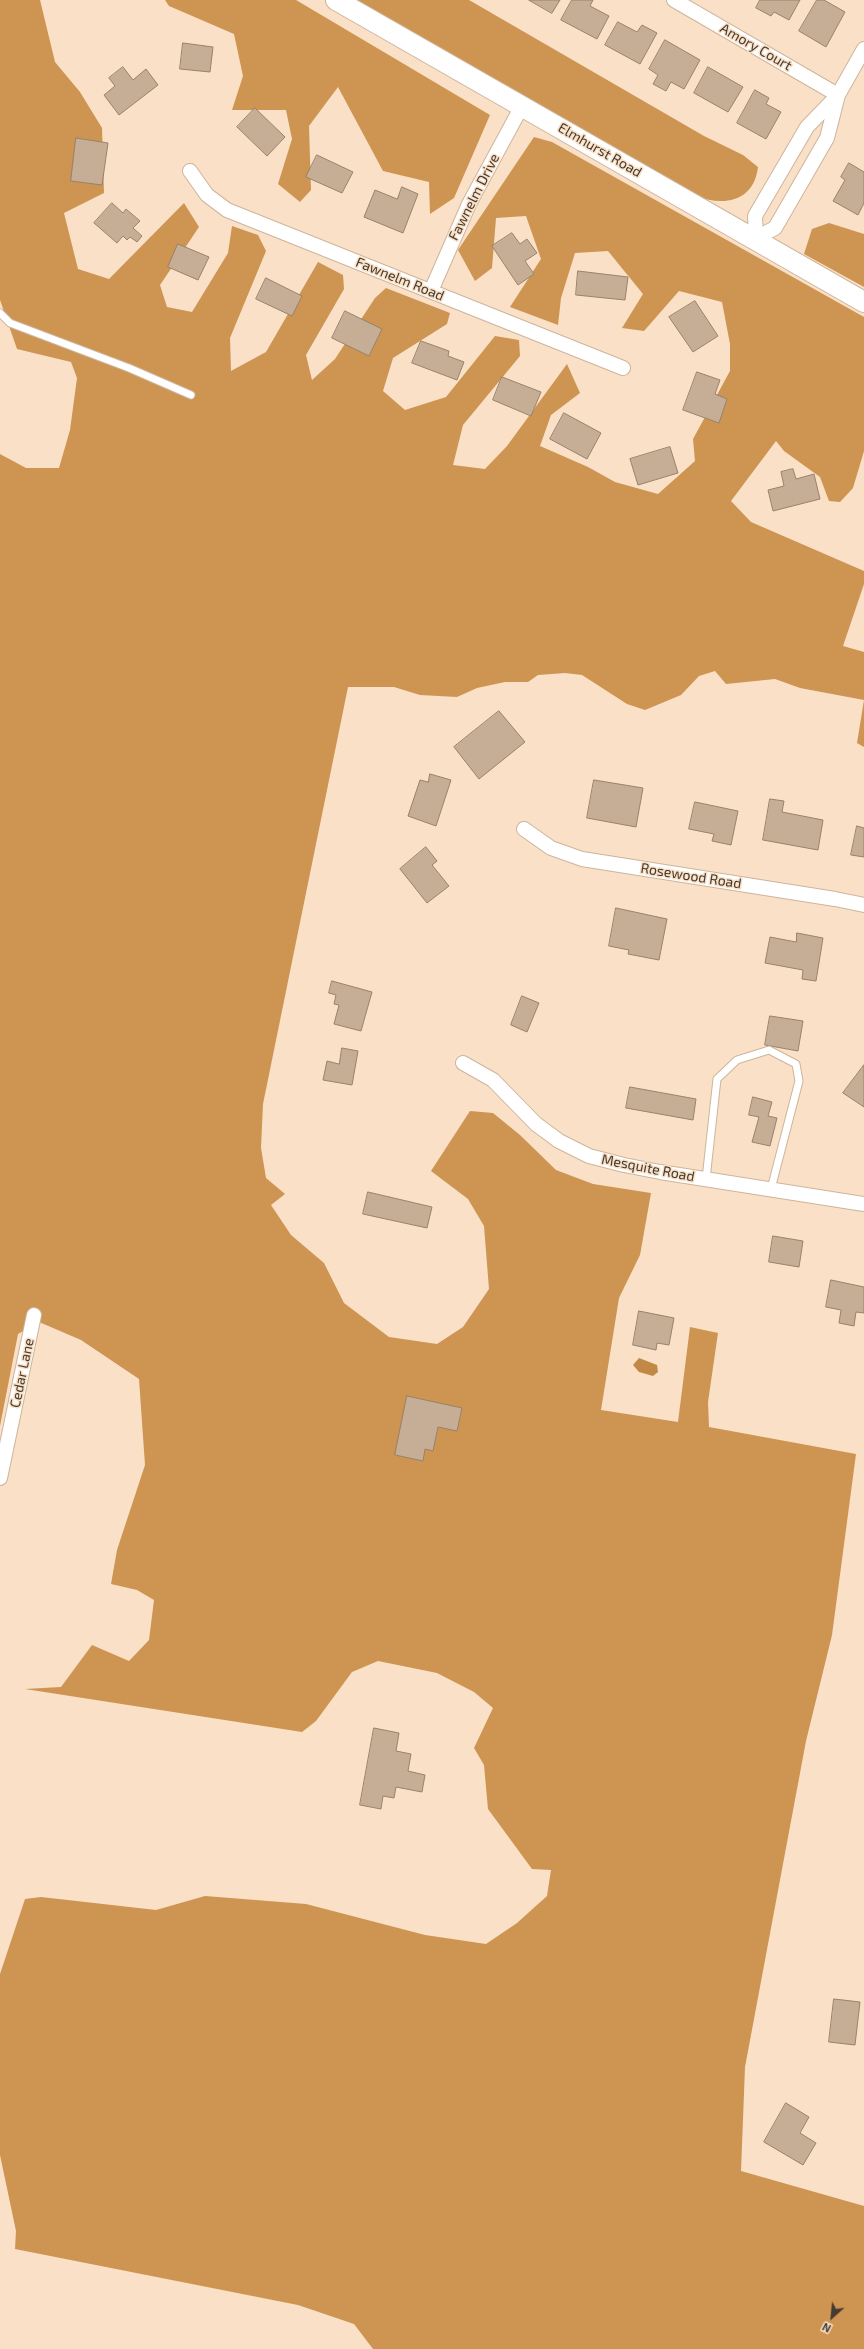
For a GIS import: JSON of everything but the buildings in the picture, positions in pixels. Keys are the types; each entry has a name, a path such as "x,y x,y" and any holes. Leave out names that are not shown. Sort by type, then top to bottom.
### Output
{"street":[{"name":"Elmhurst Road","path":"336,0 756,238 864,302"},
{"name":"Amory Court","path":"674,0 838,95"},
{"path":"838,95 827,138 775,228 756,238 755,216 807,127 838,95 864,49"},
{"name":"Fawnelm Drive","path":"431,291 469,204 522,106"},
{"name":"Fawnelm Road","path":"190,171 207,195 227,210 623,368"},
{"name":"Rosewood Road","path":"524,829 550,848 582,859 835,899 864,905"},
{"name":"Mesquite Road","path":"463,1063 492,1080 536,1124 559,1141 589,1156 624,1165 864,1204"},
{"name":"Cedar Lane","path":"0,1478 34,1315"}],"lane":[{"path":"0,313 10,323 129,368 191,395"},
{"path":"706,1179 717,1080 738,1060 769,1050 796,1064 799,1081 771,1189"}],"shaded area":[{"path":"0,0 40,0 55,62 80,92 102,128 104,193 64,213 78,269 109,279 184,203 199,227 160,285 167,307 192,312 228,253 232,226 258,235 266,251 230,338 231,371 266,352 318,262 343,275 344,289 306,355 312,380 335,359 375,298 386,288 450,313 447,324 393,358 383,391 405,410 446,397 495,336 519,340 520,356 463,425 453,465 485,469 507,446 567,364 580,393 551,415 540,446 588,467 615,482 658,494 695,461 693,439 730,371 730,344 722,302 679,291 644,331 622,328 643,294 608,251 575,253 561,298 558,325 510,307 541,259 526,216 496,218 492,268 475,281 458,250 534,137 552,142 864,317 864,451 853,488 840,502 829,501 820,477 784,451 776,441 731,501 751,522 864,571 864,584 843,646 864,652 864,700 800,688 775,679 726,684 715,671 699,676 681,695 645,710 627,704 582,675 565,673 538,675 528,682 505,682 477,688 457,697 420,695 394,687 348,687 263,1104 261,1148 266,1178 285,1194 271,1205 291,1235 324,1263 344,1303 389,1337 437,1344 463,1327 489,1289 484,1226 468,1199 431,1171 470,1111 493,1113 520,1135 556,1170 593,1184 651,1193 640,1255 619,1298 601,1410 678,1422 690,1327 718,1333 708,1402 709,1427 856,1454 832,1635 806,1741 745,2067 741,2171 864,2206 864,2349 373,2349 354,2324 298,2305 15,2249 16,2231 0,2155 0,1974 25,1899 41,1897 156,1910 205,1896 306,1904 425,1935 486,1944 517,1923 547,1896 551,1870 532,1869 488,1809 484,1765 474,1748 493,1708 474,1692 437,1673 378,1661 352,1672 316,1721 302,1732 25,1689 61,1687 92,1645 129,1661 149,1640 154,1600 137,1590 111,1584 117,1550 145,1465 139,1379 81,1340 39,1322 18,1334 0,1426 0,454 26,468 59,468 70,430 77,378 71,362 17,349 0,300"},
{"path":"165,0 296,0 490,115 454,198 430,214 429,182 383,171 338,87 309,126 311,190 300,202 278,184 292,139 286,110 232,110 243,76 234,34 169,6"},
{"path":"357,0 469,0 704,136 743,155 758,167 751,187 744,194 727,201 717,201 696,196"},
{"path":"829,223 864,234 864,287 804,254 812,229"},
{"path":"864,700 864,747 857,743"},
{"path":"639,1358 657,1365 658,1372 653,1376 639,1372 633,1365"}]}
